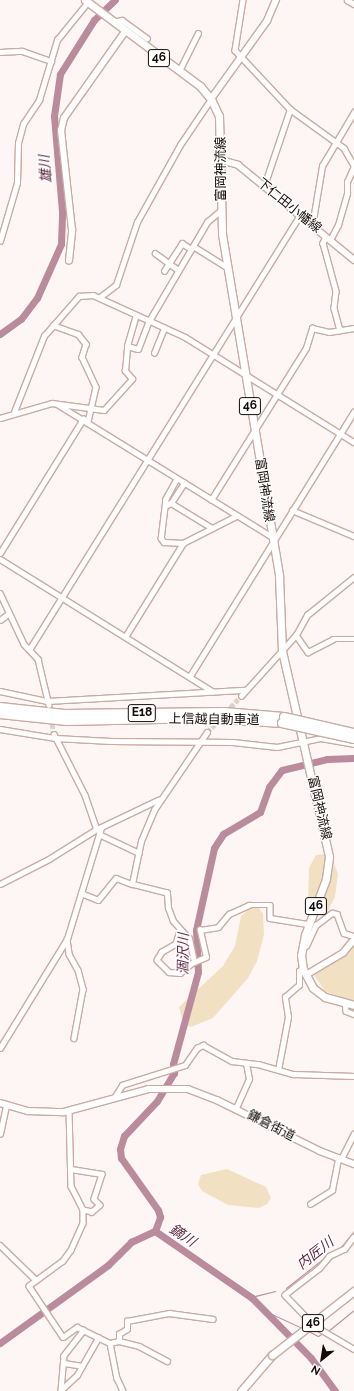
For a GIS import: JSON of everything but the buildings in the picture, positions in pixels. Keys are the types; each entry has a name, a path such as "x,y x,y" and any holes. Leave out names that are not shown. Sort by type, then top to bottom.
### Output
{"highway":[{"name":"上信越自動車道","path":"0,707 59,714 218,712 283,720 354,732"},
{"name":"上信越自動車道","path":"0,714 68,721 206,718 283,720 354,739"}],"main road":[{"name":"富岡神流線","path":"88,2 125,32 179,72 211,99 220,122 220,210 234,319 279,576 282,651 329,857 326,879 302,946 305,972"},
{"name":"下仁田小幡線","path":"221,160 238,165 354,260"},
{"path":"305,972 319,993 354,1005"},
{"name":"46","path":"241,1391 272,1355 354,1291"}],"street":[{"path":"243,0 235,50 242,55 290,110 344,148 354,166 347,182 347,193 338,225 323,242 336,291 334,308 340,330"},
{"path":"100,297 116,285 137,222 180,145 267,21 276,0"},
{"path":"347,0 354,4"},
{"path":"0,241 17,183 18,143 23,124 39,100 62,32 88,2"},
{"path":"110,20 122,20 147,38"},
{"path":"69,261 72,230 61,131 64,118 125,32"},
{"path":"179,72 198,33"},
{"path":"0,52 22,51 51,61"},
{"path":"264,186 290,110"},
{"path":"312,226 320,174 334,142 354,112"},
{"path":"127,346 138,349 149,321 177,269 213,214 220,210"},
{"path":"29,650 300,215"},
{"path":"164,270 182,243 227,267"},
{"path":"155,253 177,269"},
{"path":"14,412 44,336 79,296 100,297 213,354 354,442"},
{"path":"0,418 14,412 57,404 93,407 104,410 121,395 132,379 125,371 127,346 136,315"},
{"path":"53,325 78,334 86,344 82,357 96,387 93,407 88,423"},
{"path":"154,353 164,328"},
{"path":"210,500 306,348 312,328 329,332 354,329"},
{"path":"57,404 178,479 272,540"},
{"path":"190,676 272,540 354,412"},
{"path":"0,553 83,419"},
{"path":"178,479 165,506 162,538 164,542 183,543 236,516"},
{"path":"165,506 172,503 184,483"},
{"path":"172,503 212,528"},
{"path":"292,510 354,536"},
{"path":"125,636 183,543"},
{"path":"0,559 62,596 212,691"},
{"path":"241,696 296,635 307,615 352,583 354,577"},
{"path":"0,593 8,614 29,650 38,659 43,674 48,703"},
{"path":"0,620 8,614"},
{"path":"296,635 308,652 333,639 354,639"},
{"path":"0,691 48,703 212,691 246,690"},
{"path":"0,729 54,736 277,747 329,739 354,744"},
{"path":"132,884 141,841 159,799 207,732"},
{"path":"0,1048 67,939 99,830 85,795 54,736"},
{"path":"0,884 159,799"},
{"path":"99,830 139,853"},
{"path":"81,893 98,900 116,878 132,884 167,893 168,908 180,930 189,939 194,962"},
{"path":"180,930 176,944 162,952 157,960 169,972 180,973 194,962 206,957 200,930 218,927 229,914 249,904 270,905 270,918 309,924"},
{"path":"302,946 306,946 316,925 332,913 336,914 344,933 354,936"},
{"path":"67,939 69,954 78,970 83,989 74,1038"},
{"path":"278,1070 288,1017 285,997 299,985 299,971 305,972 343,953 354,940"},
{"path":"345,1003 346,1011 354,1014"},
{"path":"0,1134 3,1104 44,1112 69,1111 114,1098 122,1085 162,1074 185,1065 197,1048 203,1045 232,1061 305,1075 354,1076"},
{"path":"236,1108 249,1079 246,1063"},
{"name":"鎌倉街道","path":"114,1098 149,1089 188,1089 236,1108 354,1164"},
{"path":"69,1111 73,1194 83,1210 83,1224 71,1250 30,1287 63,1337 75,1328 84,1330 110,1343 119,1341 139,1346 167,1361"},
{"path":"310,1204 332,1190 340,1158 354,1134"},
{"path":"71,1169 102,1174 94,1199 100,1205 92,1212 83,1210"},
{"path":"353,1346 329,1334 304,1317 285,1295 320,1268 330,1256 345,1249 354,1237"},
{"path":"0,1245 36,1280"},
{"path":"119,1341 119,1334 127,1329 127,1321 169,1313 213,1319"},
{"path":"84,1330 64,1356 61,1390 82,1366 98,1338"},
{"path":"110,1343 117,1378 123,1391"},
{"path":"64,1362 82,1366"}],"shaded area":[{"path":"325,854 333,861 338,874 335,897 325,917 312,911 308,900 309,868 316,855"},
{"path":"252,907 259,908 263,914 264,935 257,961 248,978 213,1018 191,1027 183,1023 179,1007 223,966 235,946 241,916"},
{"path":"354,947 354,1002 325,991 314,975"},
{"path":"227,1169 266,1187 271,1198 267,1204 259,1208 228,1205 202,1191 198,1184 201,1175"}],"waterway":[{"name":"雄川","path":"0,334 21,319 37,298 61,244 62,211 54,116 60,74 94,20 115,0"},
{"name":"涸沢川","path":"155,1231 160,1217 158,1210 121,1158 120,1149 124,1136 157,1101 174,1073 173,1064 198,972 196,930 214,848 223,834 260,812 269,787 282,770 327,759 354,758"},
{"name":"鏑川","path":"155,1231 252,1298 311,1358 335,1391"},
{"name":"鏑川","path":"0,1343 108,1265 131,1242 155,1231"},
{"name":"内匠川","path":"339,1249 354,1231"},
{"name":"内匠川","path":"286,1288 329,1254"},
{"name":"内匠川","path":"251,1297 275,1291"},
{"path":"328,1331 354,1310"},
{"path":"265,1311 302,1328"},
{"path":"308,1331 318,1336 323,1333"}],"tunnel":[{"path":"226,712 241,696"},
{"path":"49,705 54,734"},
{"path":"207,732 220,719"}]}
